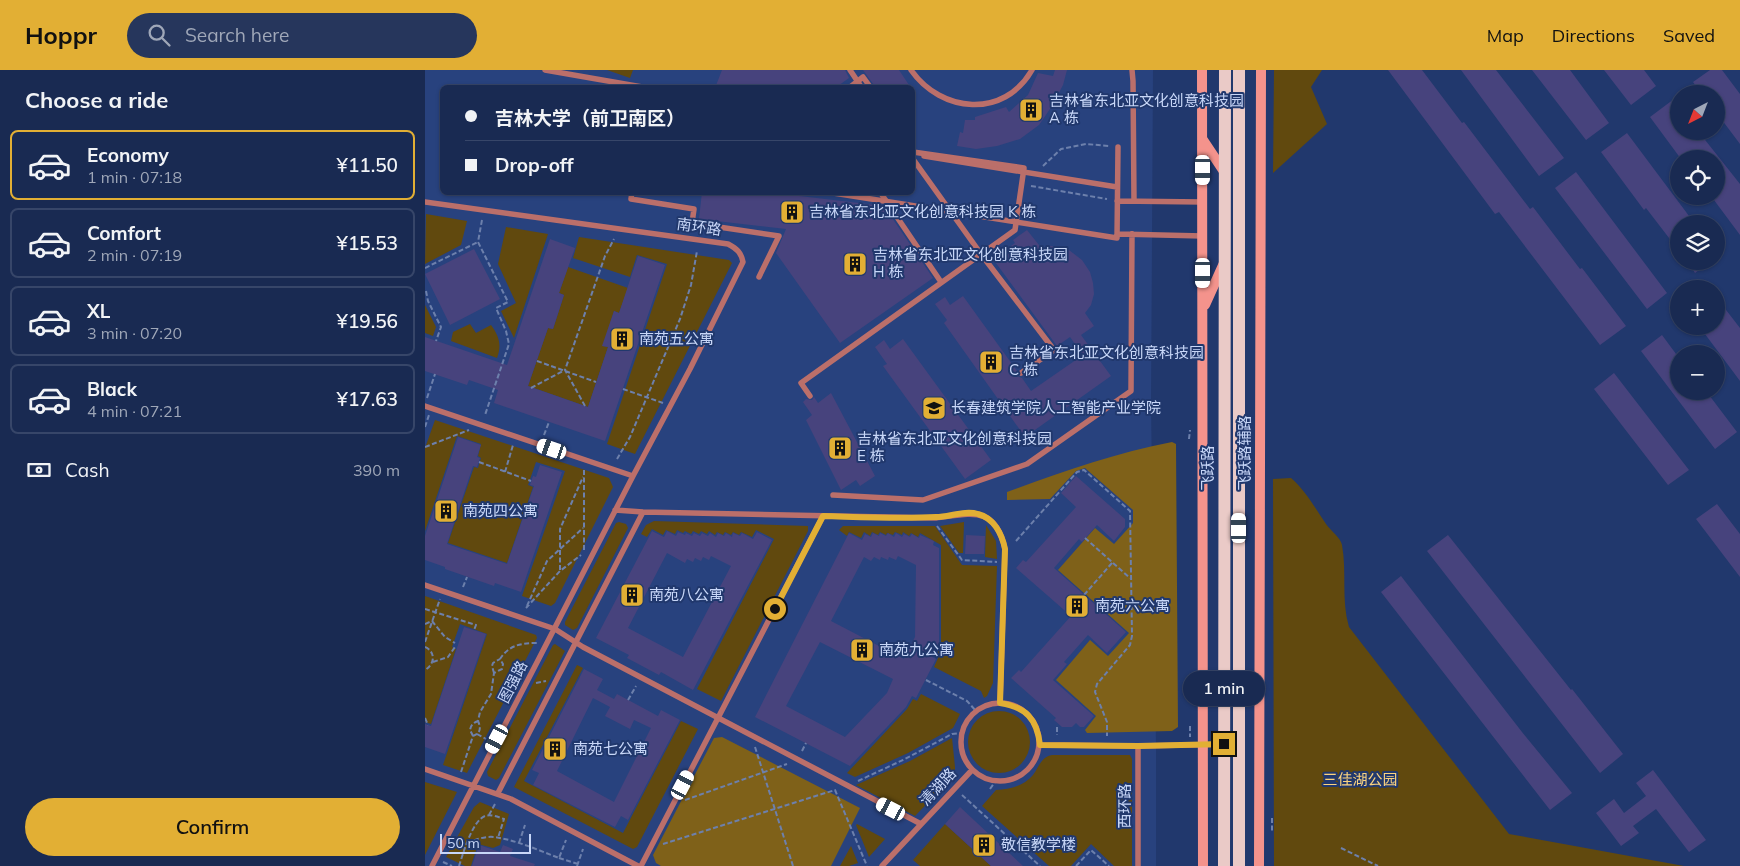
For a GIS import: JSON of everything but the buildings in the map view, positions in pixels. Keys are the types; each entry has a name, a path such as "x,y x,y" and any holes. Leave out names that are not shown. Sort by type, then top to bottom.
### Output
{"main road":[{"name":"飞跃路","path":"1224,866 1225,70"},
{"name":"飞跃路","path":"1239,70 1239,866"}],"street":[{"path":"1202,70 1203,866"},
{"name":"飞跃路辅路","path":"1259,866 1261,70"},
{"path":"1203,139 1225,173"},
{"path":"1203,309 1224,262"}],"lane":[{"path":"545,70 631,85"},
{"path":"850,70 860,85"},
{"path":"911,70 917,79 932,92 949,100 975,105 991,103 1010,96 1027,78 1031,70"},
{"path":"1131,70 1133,81 1134,201"},
{"path":"853,85 863,77 869,85"},
{"path":"848,195 1117,238 1118,146"},
{"path":"915,154 1117,187"},
{"path":"810,396 801,383 808,375 1015,230 1024,168 915,154"},
{"path":"915,162 981,254 1054,350 1021,373"},
{"path":"632,195 631,198 694,209 692,223 779,236 759,278"},
{"path":"848,195 1017,221"},
{"path":"882,195 941,282"},
{"path":"1117,201 1203,202"},
{"name":"南环路","path":"425,202 728,244 736,248 741,254 743,262 740,270 615,510"},
{"path":"1118,234 1203,236"},
{"path":"833,495 923,500 1027,464 1131,391 1132,234"},
{"path":"425,406 633,476"},
{"path":"615,510 935,518 969,513 979,514 996,527 1002,537 1005,549 1000,703"},
{"name":"图强路","path":"432,866 615,510"},
{"path":"498,793 643,512"},
{"path":"425,769 498,793 640,866 823,516"},
{"path":"425,585 555,628 575,643 717,719 921,824"},
{"path":"1000,703 1013,705 1025,711 1033,720 1039,732 1040,745 1037,758 1020,777 1008,781 995,782 982,778 972,770 964,759 961,746 962,733 967,721 976,711 987,705 1000,703"},
{"path":"1040,745 1239,744"},
{"name":"西环路","path":"1138,746 1138,866"},
{"name":"清湖路","path":"882,866 972,770"}],"path":[{"path":"1024,168 1040,170 1061,149 1086,144 1118,146"},
{"path":"1021,185 1117,201"},
{"path":"482,220 478,242 508,302 496,308 506,331 509,344 485,415"},
{"path":"531,388 565,370 605,256 615,239"},
{"path":"425,268 478,242"},
{"path":"617,459 630,437 680,318 691,285 697,251"},
{"path":"425,290 441,327 437,341"},
{"path":"537,361 596,382"},
{"path":"565,370 585,406"},
{"path":"428,395 435,374"},
{"path":"623,389 671,405"},
{"path":"425,427 429,416"},
{"path":"544,435 549,422"},
{"path":"425,447 471,430"},
{"path":"505,472 514,444"},
{"path":"479,462 531,481"},
{"path":"583,527 547,561 526,608 559,571 584,553 584,467"},
{"path":"1016,541 1077,472 1084,470 1129,511 1132,636 1130,645 1097,684 1095,692 1107,722 1108,746"},
{"path":"559,571 560,529 584,475"},
{"path":"936,524 962,560 1005,562"},
{"path":"1085,538 1131,579"},
{"path":"1084,595 1113,563"},
{"path":"463,587 467,577"},
{"path":"425,642 440,598"},
{"path":"425,609 476,625 474,630"},
{"path":"425,624 432,621"},
{"path":"432,621 445,637 455,643"},
{"path":"473,736 470,727 478,721 480,712 491,694 494,673 493,662 500,659 511,647 524,643 537,643"},
{"path":"425,646 433,654 433,662 425,670"},
{"path":"433,662 448,657 455,647"},
{"path":"494,673 502,669 503,664 500,659"},
{"path":"926,680 967,701 976,711"},
{"path":"533,684 549,681"},
{"path":"628,700 636,686"},
{"path":"425,718 428,725"},
{"path":"460,774 473,736 477,734 481,726 478,721"},
{"path":"855,782 905,760 952,734 962,733"},
{"path":"477,734 488,740"},
{"path":"801,754 805,743"},
{"path":"754,748 793,866"},
{"path":"681,802 787,765"},
{"path":"990,789 995,782"},
{"path":"658,845 835,790 866,865 863,866"},
{"path":"962,795 1040,866"},
{"path":"459,866 467,843 480,820 489,815 495,804 501,805"},
{"path":"489,815 504,819 498,838"},
{"path":"1271,818 1272,833"},
{"path":"519,844 525,825"},
{"path":"467,843 493,837 519,844 577,865 583,849"},
{"path":"559,858 566,840"},
{"path":"1341,848 1378,866"},
{"path":"1076,866 1091,850 1109,866"},
{"path":"443,862 452,866"}],"shaded area":[{"path":"425,70 1153,70 1151,406 1156,866 425,866"},
{"path":"1172,442 1176,444 1178,727 1172,731 1087,733 1085,730 1096,716 1056,680 1090,640 1108,656 1129,633 1058,570 1095,528 1114,544 1133,523 1133,510 1085,468 1076,471 1050,499 1007,500 1007,492 1088,464"},
{"path":"722,737 860,808 831,866 661,866 656,863 653,855 714,738"}],"green space":[{"path":"607,70 633,70 630,78"},
{"path":"1274,70 1322,70 1311,87 1327,124 1273,173"},
{"path":"426,214 467,221 461,245 425,264"},
{"path":"506,227 548,234 514,338 501,311 516,303 498,264"},
{"path":"579,237 729,260 732,263 635,454 607,444 667,264 637,255 630,277 573,258"},
{"path":"568,267 628,288 619,313 614,311 603,346 608,347 588,407 528,386 548,328 553,329 564,295 559,293"},
{"path":"425,305 436,327 433,336 425,333"},
{"path":"470,324 476,333 491,325 499,341 497,358 451,341 453,332"},
{"path":"435,420 609,478 613,487 555,603 551,606 522,596 565,471 536,462 528,485 533,487 507,563 448,543 474,467 478,468 481,458 478,456 481,444 457,436 425,531 425,448"},
{"name":"三佳湖公园","path":"1291,478 1306,494 1326,524 1341,542 1344,565 1345,607 1349,627 1509,834 1684,866 1274,866 1273,479"},
{"path":"654,521 808,526 808,531 721,701 697,689 774,539 756,530 752,537 741,532 739,535 733,532 731,535 725,532 723,535 717,532 715,535 709,531 707,534 701,531 699,534 693,531 691,534 677,530 675,534 666,530 663,535 652,529 647,537 641,534 646,525"},
{"path":"964,522 963,553 959,553 940,526"},
{"path":"616,523 626,524 628,528 577,628 573,630 565,625 565,622"},
{"path":"986,525 996,541 997,559 985,557"},
{"path":"843,526 935,526 962,565 997,566 993,683 987,696 984,698 981,691 934,667 938,658 935,657 941,644 941,545 920,533 918,537 911,533 909,536 903,532 902,535 895,532 893,535 887,533 886,535 880,532 878,535 872,532 870,536 864,532 861,538 849,532 847,536 839,530"},
{"path":"425,596 536,635 537,638 467,773 443,765 487,634 460,624 452,647 456,649 431,724 425,722"},
{"path":"555,644 565,651 499,778 496,780 488,776 487,772"},
{"path":"577,665 583,668 524,781 623,833 681,721 698,729 637,847 633,849 514,787"},
{"path":"921,694 960,714 953,728 908,753 855,777 847,773 907,709 913,699 917,701"},
{"path":"999,711 1016,716 1021,720 1025,725 1030,742 1025,759 1021,764 1016,768 999,773 982,768 977,764 973,759 968,742 973,725 977,720 982,716"},
{"path":"952,738 955,772 951,779 915,816 856,785 910,761"},
{"path":"1052,755 1130,755 1132,759 1132,866 1114,866 1091,844 1071,866 1049,866 982,806 996,790 1011,788 1025,782 1033,775 1043,760"},
{"path":"425,782 457,792 425,855"},
{"path":"480,802 509,814 500,845 493,848 478,844 471,866 465,866 446,857 474,807"},
{"path":"945,824 991,866 920,866 913,860"},
{"path":"856,825 885,839 869,857"},
{"path":"851,846 858,863 840,866"}],"place":[{"name":"吉林省东北亚文化创意科技园 A 栋","path":"1031,110"},
{"name":"吉林省东北亚文化创意科技园 K 栋","path":"792,212"},
{"name":"吉林省东北亚文化创意科技园 H 栋","path":"855,264"},
{"name":"南苑五公寓","path":"622,339"},
{"name":"吉林省东北亚文化创意科技园 C 栋","path":"991,362"},
{"name":"长春建筑学院人工智能产业学院","path":"934,408"},
{"name":"吉林省东北亚文化创意科技园 E 栋","path":"840,448"},
{"name":"南苑四公寓","path":"446,511"},
{"name":"南苑八公寓","path":"632,595"},
{"name":"南苑六公寓","path":"1077,606"},
{"name":"南苑九公寓","path":"862,650"},
{"name":"南苑七公寓","path":"555,749"},
{"name":"敬信教学楼","path":"984,845"}],"route":[{"path":"775,609 823,516 935,518 969,513 979,514 996,527 1002,537 1005,549 1000,703 1013,705 1025,711 1033,720 1039,732 1040,745 1138,746 1224,744"}]}
